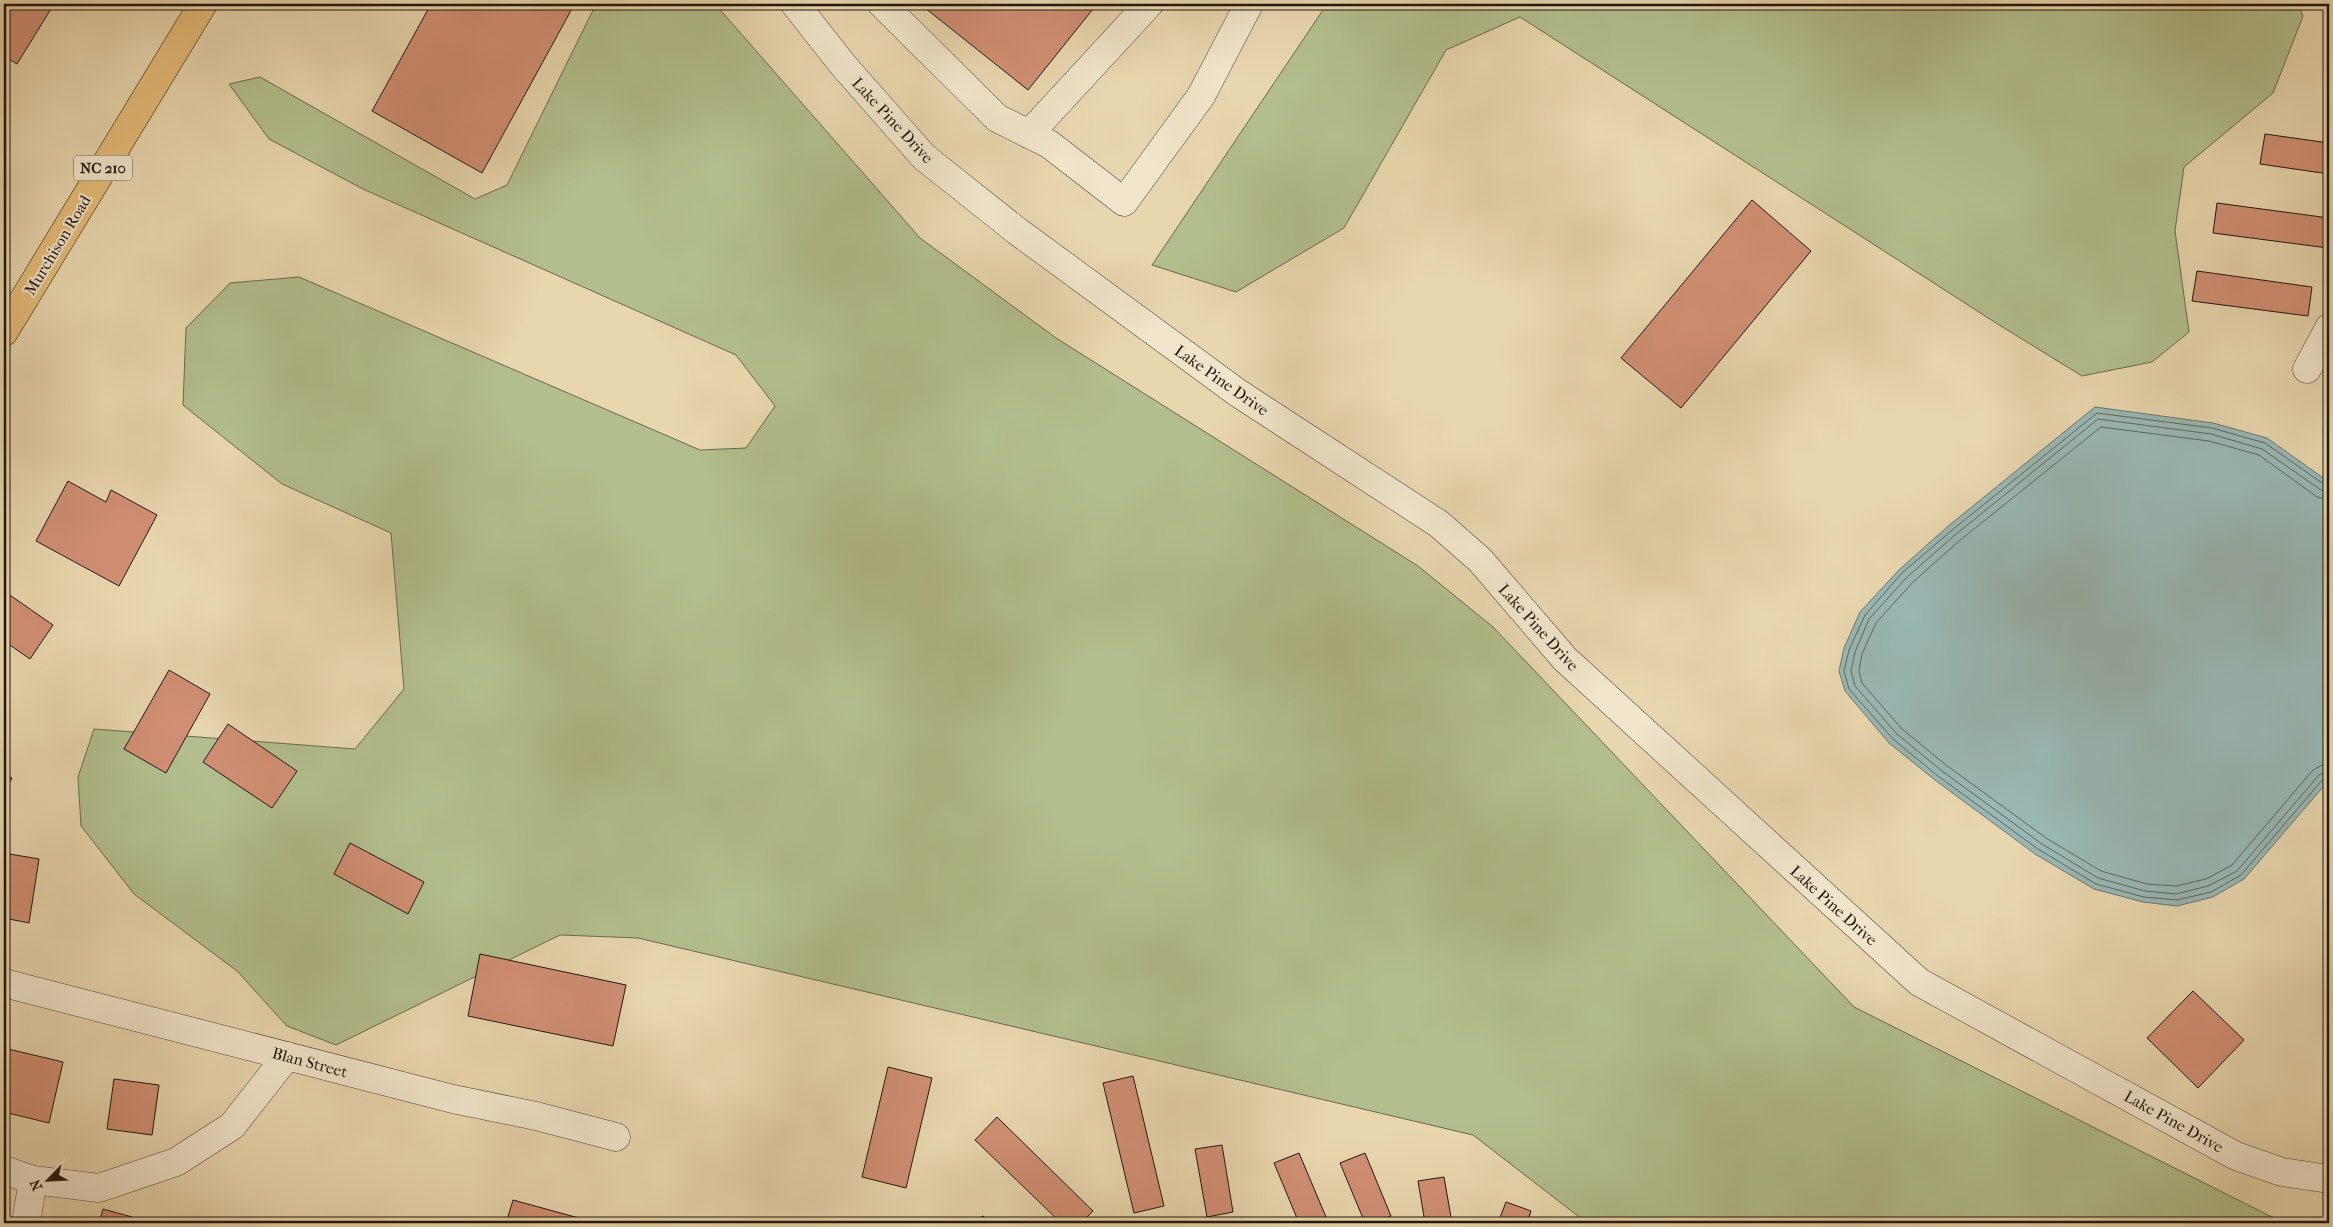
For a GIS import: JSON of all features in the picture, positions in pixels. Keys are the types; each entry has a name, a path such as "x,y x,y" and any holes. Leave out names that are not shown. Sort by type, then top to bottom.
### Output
{"main road":[{"name":"Murchison Road","path":"4,332 203,4"}],"street":[{"name":"Lake Pine Drive","path":"795,4 843,65 924,157 1017,231 1238,393 1438,524 1480,560 1565,659 1920,982 2236,1156 2282,1172 2329,1179"},
{"path":"882,4 997,118 1049,144 1124,202 1201,96 1249,4"},
{"path":"1029,134 1149,4"},
{"path":"2307,369 2329,328"},
{"name":"Blan Street","path":"4,983 452,1099 536,1116 616,1137"},
{"path":"4,1170 33,1180 99,1188 176,1162 232,1126 287,1056"},
{"path":"26,1223 33,1180"}],"green space":[{"path":"596,4 715,4 920,238 1056,338 1418,566 1493,627 1854,1007 2284,1223 1587,1223 1473,1135 638,938 560,935 336,1045 287,1026 237,971 134,894 81,826 78,777 94,729 355,749 404,689 391,533 282,484 183,405 186,328 230,283 299,277 700,450 746,448 775,406 736,355 363,189 269,139 229,84 260,77 475,199 507,185"},
{"path":"1327,4 2298,4 2303,16 2273,93 2184,167 2175,231 2189,332 2152,362 2082,376 1996,323 1520,17 1446,50 1344,228 1236,292 1152,265"}],"water":[{"path":"2095,407 2213,423 2267,438 2329,482 2329,780 2244,879 2213,897 2177,906 2143,902 2094,889 2035,854 1935,780 1889,743 1845,691 1839,671 1844,648 1860,612 1899,570 1947,527"}],"building":[{"path":"4,4 54,4 17,64 4,56"},
{"path":"431,4 574,5 482,173 372,111"},
{"path":"920,4 1097,4 1028,90"},
{"path":"2265,134 2329,143 2329,174 2260,164"},
{"path":"1752,200 1811,251 1681,408 1621,358"},
{"path":"2217,203 2329,218 2328,248 2213,233"},
{"path":"2197,271 2312,287 2308,316 2192,301"},
{"path":"68,481 106,502 111,490 157,515 119,586 36,541"},
{"path":"4,591 53,625 30,659 4,641"},
{"path":"169,670 210,694 166,773 124,749"},
{"path":"228,724 297,771 272,808 203,762"},
{"path":"4,774 12,778 4,793"},
{"path":"350,843 424,882 408,914 334,874"},
{"path":"4,853 39,859 29,923 4,918"},
{"path":"480,954 626,985 613,1046 468,1016"},
{"path":"2193,991 2244,1040 2198,1088 2147,1038"},
{"path":"4,1048 63,1062 49,1123 4,1112"},
{"path":"888,1067 932,1078 906,1188 862,1177"},
{"path":"1133,1076 1164,1206 1134,1213 1103,1083"},
{"path":"114,1079 159,1085 152,1135 107,1129"},
{"path":"997,1117 1093,1211 1081,1223 1061,1223 975,1140"},
{"path":"1222,1145 1233,1212 1207,1217 1195,1149"},
{"path":"1299,1153 1326,1217 1310,1223 1299,1223 1274,1163"},
{"path":"1365,1153 1391,1216 1374,1223 1365,1223 1340,1163"},
{"path":"1444,1177 1452,1223 1425,1223 1418,1181"},
{"path":"513,1200 597,1223 506,1223"},
{"path":"1506,1202 1531,1211 1527,1223 1498,1223"},
{"path":"103,1209 154,1223 99,1223"},
{"path":"982,1216 996,1223 978,1223"}]}
